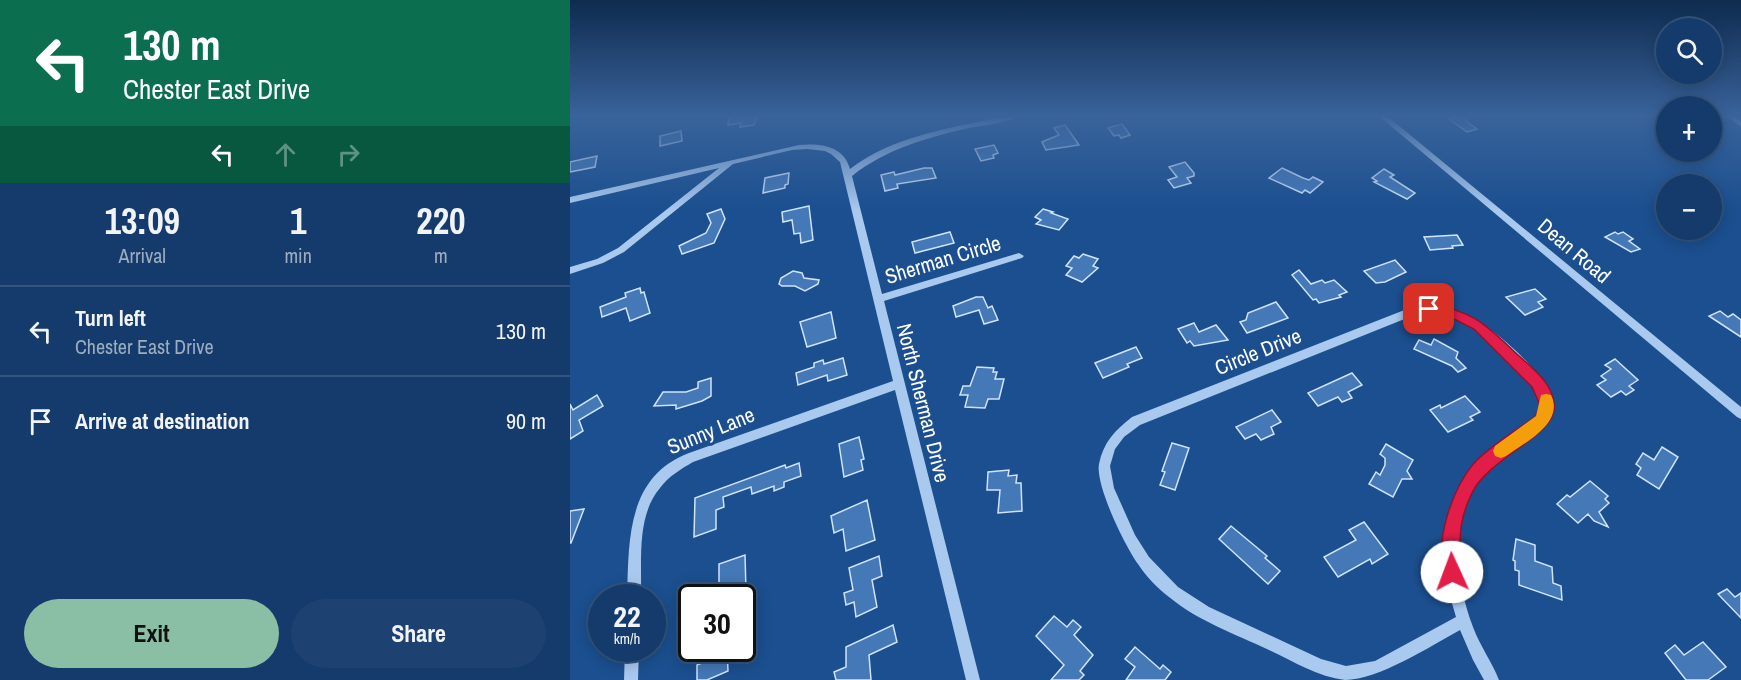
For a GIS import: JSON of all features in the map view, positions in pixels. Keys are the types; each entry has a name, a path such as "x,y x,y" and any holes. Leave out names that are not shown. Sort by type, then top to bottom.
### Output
{"street":[{"name":"North Sherman Drive","path":"734,160 800,148"},
{"name":"North Sherman Drive","path":"823,148 840,156 847,176 973,680"},
{"path":"847,176 872,158 893,148"},
{"name":"Dean Road","path":"1421,148 1741,414"},
{"path":"570,200 734,160"},
{"path":"570,271 600,261 625,247 734,160"},
{"name":"Sherman Circle","path":"877,299 1019,256"},
{"name":"Circle Drive","path":"1429,309 1454,313 1478,326 1537,382 1544,391 1547,405 1542,421 1482,465 1465,489 1459,503 1451,540 1451,559 1453,578 1464,620 1377,668 1365,672 1346,673 1320,666 1204,612 1162,582 1144,562 1130,540 1106,479 1104,466 1110,447 1120,433 1136,421 1411,312 1429,309"},
{"name":"Sunny Lane","path":"635,584 640,508 649,491 664,474 688,459 898,384"},
{"path":"1464,620 1473,645 1492,680"},
{"path":"631,680 632,662"}],"building":[{"path":"995,148 998,153 993,155 994,158 981,161 975,149"},
{"path":"597,156 595,167 570,172 570,162"},
{"path":"1185,162 1194,176 1187,178 1191,183 1174,188 1168,180 1177,177 1169,167"},
{"path":"932,168 936,178 897,184 898,188 885,191 881,175 894,172 895,175"},
{"path":"1282,168 1303,178 1309,180 1313,177 1323,182 1310,193 1305,190 1302,193 1269,178"},
{"path":"1384,169 1394,175 1390,177 1415,193 1407,199 1374,182 1377,181 1372,178"},
{"path":"789,173 788,184 785,188 763,193 765,178"},
{"path":"809,206 813,240 801,243 800,233 794,234 792,220 783,222 782,212"},
{"path":"721,209 725,219 714,243 682,254 679,246 706,233 711,223 707,214"},
{"path":"1043,209 1068,219 1059,230 1036,224 1041,220 1035,217"},
{"path":"950,232 954,243 915,253 912,242"},
{"path":"1615,232 1618,234 1623,232 1633,239 1629,241 1640,249 1631,252 1605,237"},
{"path":"1457,235 1463,245 1430,250 1424,237"},
{"path":"1083,254 1098,259 1093,266 1098,268 1082,282 1066,275 1072,268 1066,266 1074,256 1079,258"},
{"path":"1395,260 1406,272 1385,282 1376,283 1364,271"},
{"path":"1299,270 1311,284 1322,280 1325,283 1334,280 1347,292 1339,295 1341,297 1319,303 1316,299 1313,300 1292,275"},
{"path":"793,271 802,273 804,278 819,280 818,284 805,291 795,286 779,284 781,278"},
{"path":"640,288 641,293 644,292 650,313 630,321 626,308 602,317 600,307 626,297 625,293"},
{"path":"1535,289 1546,299 1538,302 1543,307 1525,315 1506,297"},
{"path":"976,297 983,297 988,308 992,306 998,320 984,324 979,310 956,317 953,306"},
{"path":"1276,302 1288,318 1247,333 1240,322 1246,320 1248,313"},
{"path":"1720,311 1728,317 1733,314 1741,320 1741,337 1709,316"},
{"path":"831,312 836,338 807,347 800,322"},
{"path":"1194,323 1199,332 1216,325 1228,340 1194,346 1190,341 1187,343 1178,329"},
{"path":"1434,339 1458,352 1456,358 1466,368 1458,372 1452,366 1414,349 1419,340 1431,345"},
{"path":"1136,347 1142,358 1127,364 1129,367 1103,378 1095,363"},
{"path":"843,358 847,375 828,381 827,375 798,385 796,373 814,367 814,363 823,360 824,364"},
{"path":"1615,359 1638,380 1629,386 1634,390 1626,395 1621,391 1611,397 1597,385 1606,380 1601,376 1611,369 1605,365"},
{"path":"977,367 994,368 993,372 997,372 995,379 1004,379 999,399 988,399 985,408 965,407 968,395 960,395 963,386 970,386"},
{"path":"1352,373 1362,385 1348,392 1352,398 1342,402 1338,397 1318,406 1308,393"},
{"path":"711,378 711,396 702,401 676,409 676,405 654,406 663,392 686,392 698,388 698,382"},
{"path":"597,395 603,406 579,420 583,431 570,439 570,404 573,410"},
{"path":"1465,396 1480,412 1470,417 1473,420 1448,432 1430,410 1440,405 1441,408"},
{"path":"1272,410 1281,422 1271,427 1274,434 1261,440 1256,434 1245,439 1236,427"},
{"path":"859,437 864,459 861,460 863,470 844,477 839,444"},
{"path":"1172,443 1189,448 1175,490 1160,485 1165,472 1162,471"},
{"path":"1386,444 1413,460 1407,471 1412,479 1402,479 1393,497 1369,484 1376,472 1380,475 1385,465 1385,458 1380,454"},
{"path":"1662,447 1678,457 1659,489 1637,475 1641,468 1636,464 1643,453 1654,460"},
{"path":"799,463 801,476 784,482 784,487 774,491 774,486 752,494 751,487 723,497 724,507 716,510 716,529 694,537 695,498 785,465 786,468"},
{"path":"1009,470 1008,476 1017,475 1016,483 1021,483 1022,511 998,513 1000,490 987,490 988,472"},
{"path":"1590,481 1608,496 1605,499 1609,503 1599,512 1608,527 1594,521 1588,514 1578,523 1557,504"},
{"path":"867,500 875,540 846,551 843,529 834,533 831,516"},
{"path":"584,509 571,543 570,543 570,511"},
{"path":"1364,522 1388,554 1372,564 1370,559 1338,577 1324,557 1356,540 1349,530"},
{"path":"1231,526 1267,556 1265,558 1280,571 1268,584 1219,539"},
{"path":"1516,539 1535,545 1535,561 1552,567 1553,583 1561,586 1562,600 1519,585 1519,571 1515,570 1513,560"},
{"path":"745,555 746,584 719,584 719,564"},
{"path":"879,556 882,576 872,580 877,607 856,617 854,602 846,605 844,593 853,590 849,568"},
{"path":"1727,589 1735,597 1741,593 1741,618 1718,594"},
{"path":"1054,616 1067,627 1073,620 1081,627 1074,635 1093,655 1080,671 1084,675 1079,680 1051,680 1064,665 1036,636"},
{"path":"893,625 897,642 869,655 871,680 836,680 834,672 846,667 846,647"},
{"path":"1703,642 1726,667 1708,680 1686,680 1665,653 1675,645 1684,655"},
{"path":"1135,647 1160,669 1163,665 1171,672 1165,680 1126,680 1135,667 1125,659"},
{"path":"728,662 728,671 707,680 697,680 697,665"}],"slow traffic":[{"path":"1501,451 1542,421 1546,413 1546,400"}],"route":[{"path":"1429,309 1454,313 1478,326 1537,382 1544,391 1547,405 1542,421 1482,465 1470,480 1459,503 1453,524 1452,572"}]}
